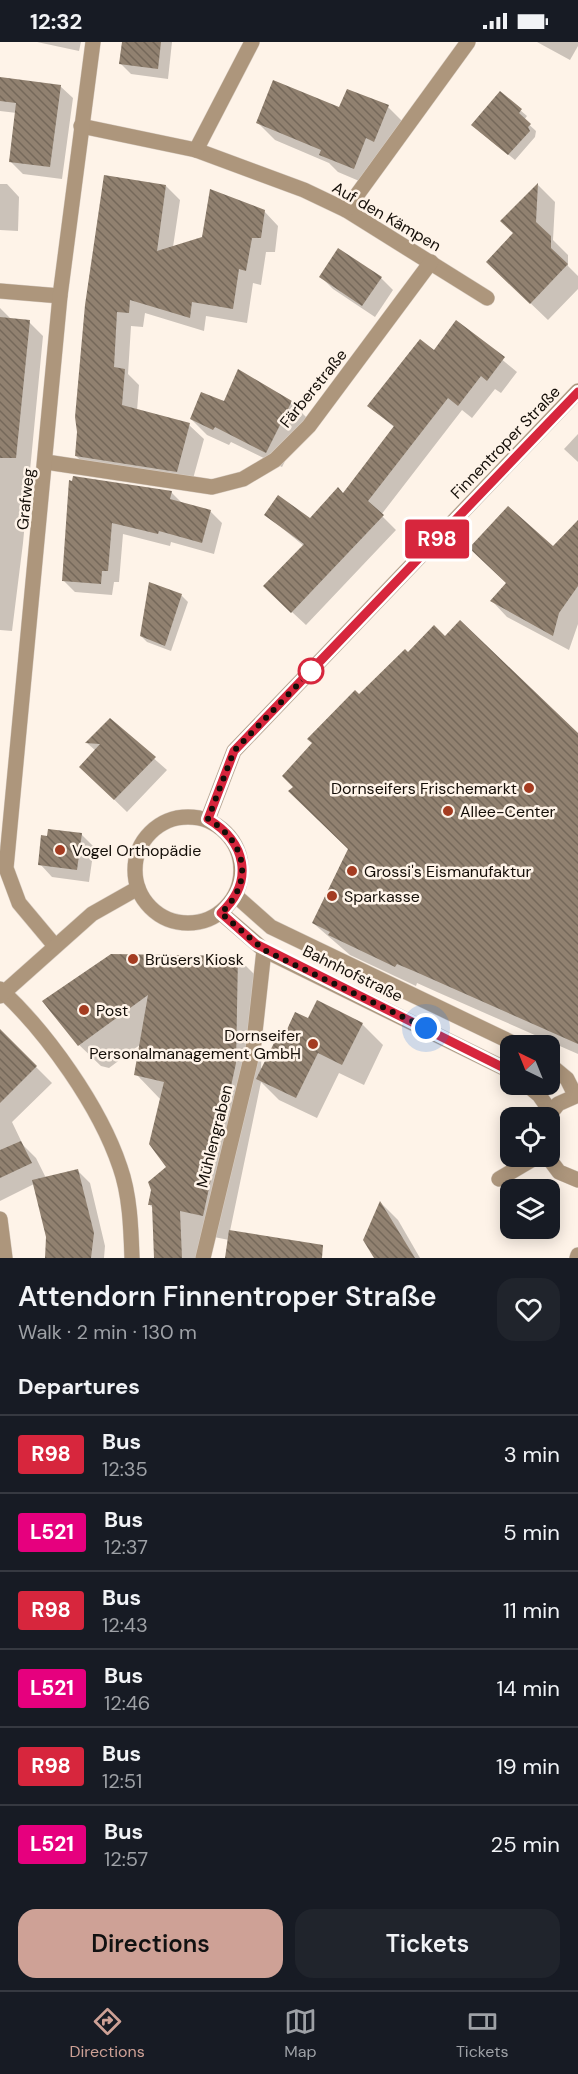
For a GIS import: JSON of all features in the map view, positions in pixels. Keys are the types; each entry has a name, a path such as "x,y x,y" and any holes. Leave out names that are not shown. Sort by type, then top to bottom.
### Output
{"street":[{"name":"Grafweg","path":"55,946 19,903 6,868 60,296 93,42"},
{"path":"196,150 252,42"},
{"path":"346,210 468,42"},
{"name":"Auf den Kämpen","path":"81,126 196,150 304,190 346,210 487,298"},
{"name":"Färberstraße","path":"46,462 212,487 243,479 275,460 309,426 431,262"},
{"path":"0,291 60,296"},
{"name":"Finnentroper Straße","path":"208,819 234,751 578,392"},
{"path":"190,816 208,819 223,828 238,851 242,879 236,896 221,913 206,921 189,924 158,915 146,903 138,888 134,871 137,854 151,832 173,818 190,816"},
{"path":"132,1258 131,1229 121,1168 86,1095 24,1013 1,993 92,914 138,888"},
{"name":"Bahnhofstraße","path":"236,896 271,927 500,1037"},
{"name":"Bahnhofstraße","path":"221,913 264,950 500,1066"},
{"name":"Mühlengraben","path":"203,1258 253,1050 264,950"},
{"path":"558,1107 566,1099 577,1095 567,1079 560,1073"},
{"path":"499,1179 519,1167"},
{"path":"556,1167 560,1172 578,1180"},
{"path":"0,1219 3,1227 4,1258"}],"building":[{"path":"122,42 161,42 158,69 119,64"},
{"path":"0,77 61,85 50,167 9,162 16,103 0,101"},
{"path":"273,80 339,107 347,89 389,105 374,142 366,138 354,169 319,155 321,150 256,123"},
{"path":"500,91 522,109 519,113 531,124 528,127 530,131 508,155 471,125"},
{"path":"104,175 166,185 157,251 202,237 210,189 265,210 261,238 252,238 246,271 239,269 233,309 192,302 190,318 130,300 129,313 117,312 114,367 125,369 122,405 190,423 177,472 75,456 77,432 75,417 85,305"},
{"path":"538,183 536,222 551,236 551,248 568,264 530,304 486,262 513,233 500,221"},
{"path":"338,248 382,277 362,306 319,277"},
{"path":"0,317 30,320 16,458 0,458"},
{"path":"456,320 505,357 487,381 481,376 458,406 448,398 368,501 384,515 291,613 263,586 304,544 264,515 278,495 310,518 338,487 343,493 394,426 367,406 420,339 434,350"},
{"path":"238,369 292,401 266,453 215,427 213,430 190,419 201,392 224,401"},
{"path":"73,476 172,491 170,499 211,510 202,543 159,531 158,534 112,523 108,571 102,571 101,584 62,581 69,480 72,481"},
{"path":"508,506 553,546 578,520 578,586 559,613 553,636 490,601 506,583 469,548"},
{"path":"149,582 182,594 165,646 140,636"},
{"name":"Allee-Center","path":"460,620 578,733 578,1044 397,964 395,967 328,935 330,932 312,923 348,849 288,791 293,787 282,776 312,743 307,739 355,690 359,694 405,649 408,652 434,625 445,636"},
{"path":"110,718 156,757 114,800 79,767 100,744 85,743"},
{"name":"Vogel Orthopädie","path":"48,829 82,833 77,870 38,865 41,835 47,836"},
{"path":"111,954 238,956 236,1063 203,1216 180,1211 182,1258 154,1258 152,1205 148,1205 151,1190 148,1182 166,1167 149,1144 164,1082 134,1075 148,995 78,1046 42,1001"},
{"name":"Dornseifer Personalmanagement GmbH","path":"317,1000 363,1023 342,1065 318,1053 296,1098 256,1079 278,1035 284,1036 295,1012 308,1018"},
{"path":"0,1029 37,1066 0,1103"},
{"path":"21,1141 32,1163 0,1178 0,1150"},
{"path":"78,1169 94,1233 91,1258 45,1258 46,1237 32,1180"},
{"path":"380,1201 415,1258 374,1258 363,1240"},
{"path":"229,1230 323,1245 322,1258 225,1258"}],"bus line":[{"name":"R98","path":"500,1066 264,950 256,944 221,913 236,896 242,879 241,860 235,843 223,828 208,819 234,751 578,392"}],"place":[{"name":"Dornseifers Frischemarkt","path":"529,788"},
{"name":"Allee-Center","path":"448,811"},
{"name":"Vogel Orthopädie","path":"60,850"},
{"name":"Grossi's Eismanufaktur","path":"352,871"},
{"name":"Sparkasse","path":"332,896"},
{"name":"Brüsers Kiosk","path":"133,959"},
{"name":"Post","path":"84,1010"},
{"name":"Dornseifer Personalmanagement GmbH","path":"313,1044"}],"route":[{"path":"311,671 234,751 208,819 223,828 235,843 241,860 242,879 236,896 221,913 264,950 426,1028"}]}
